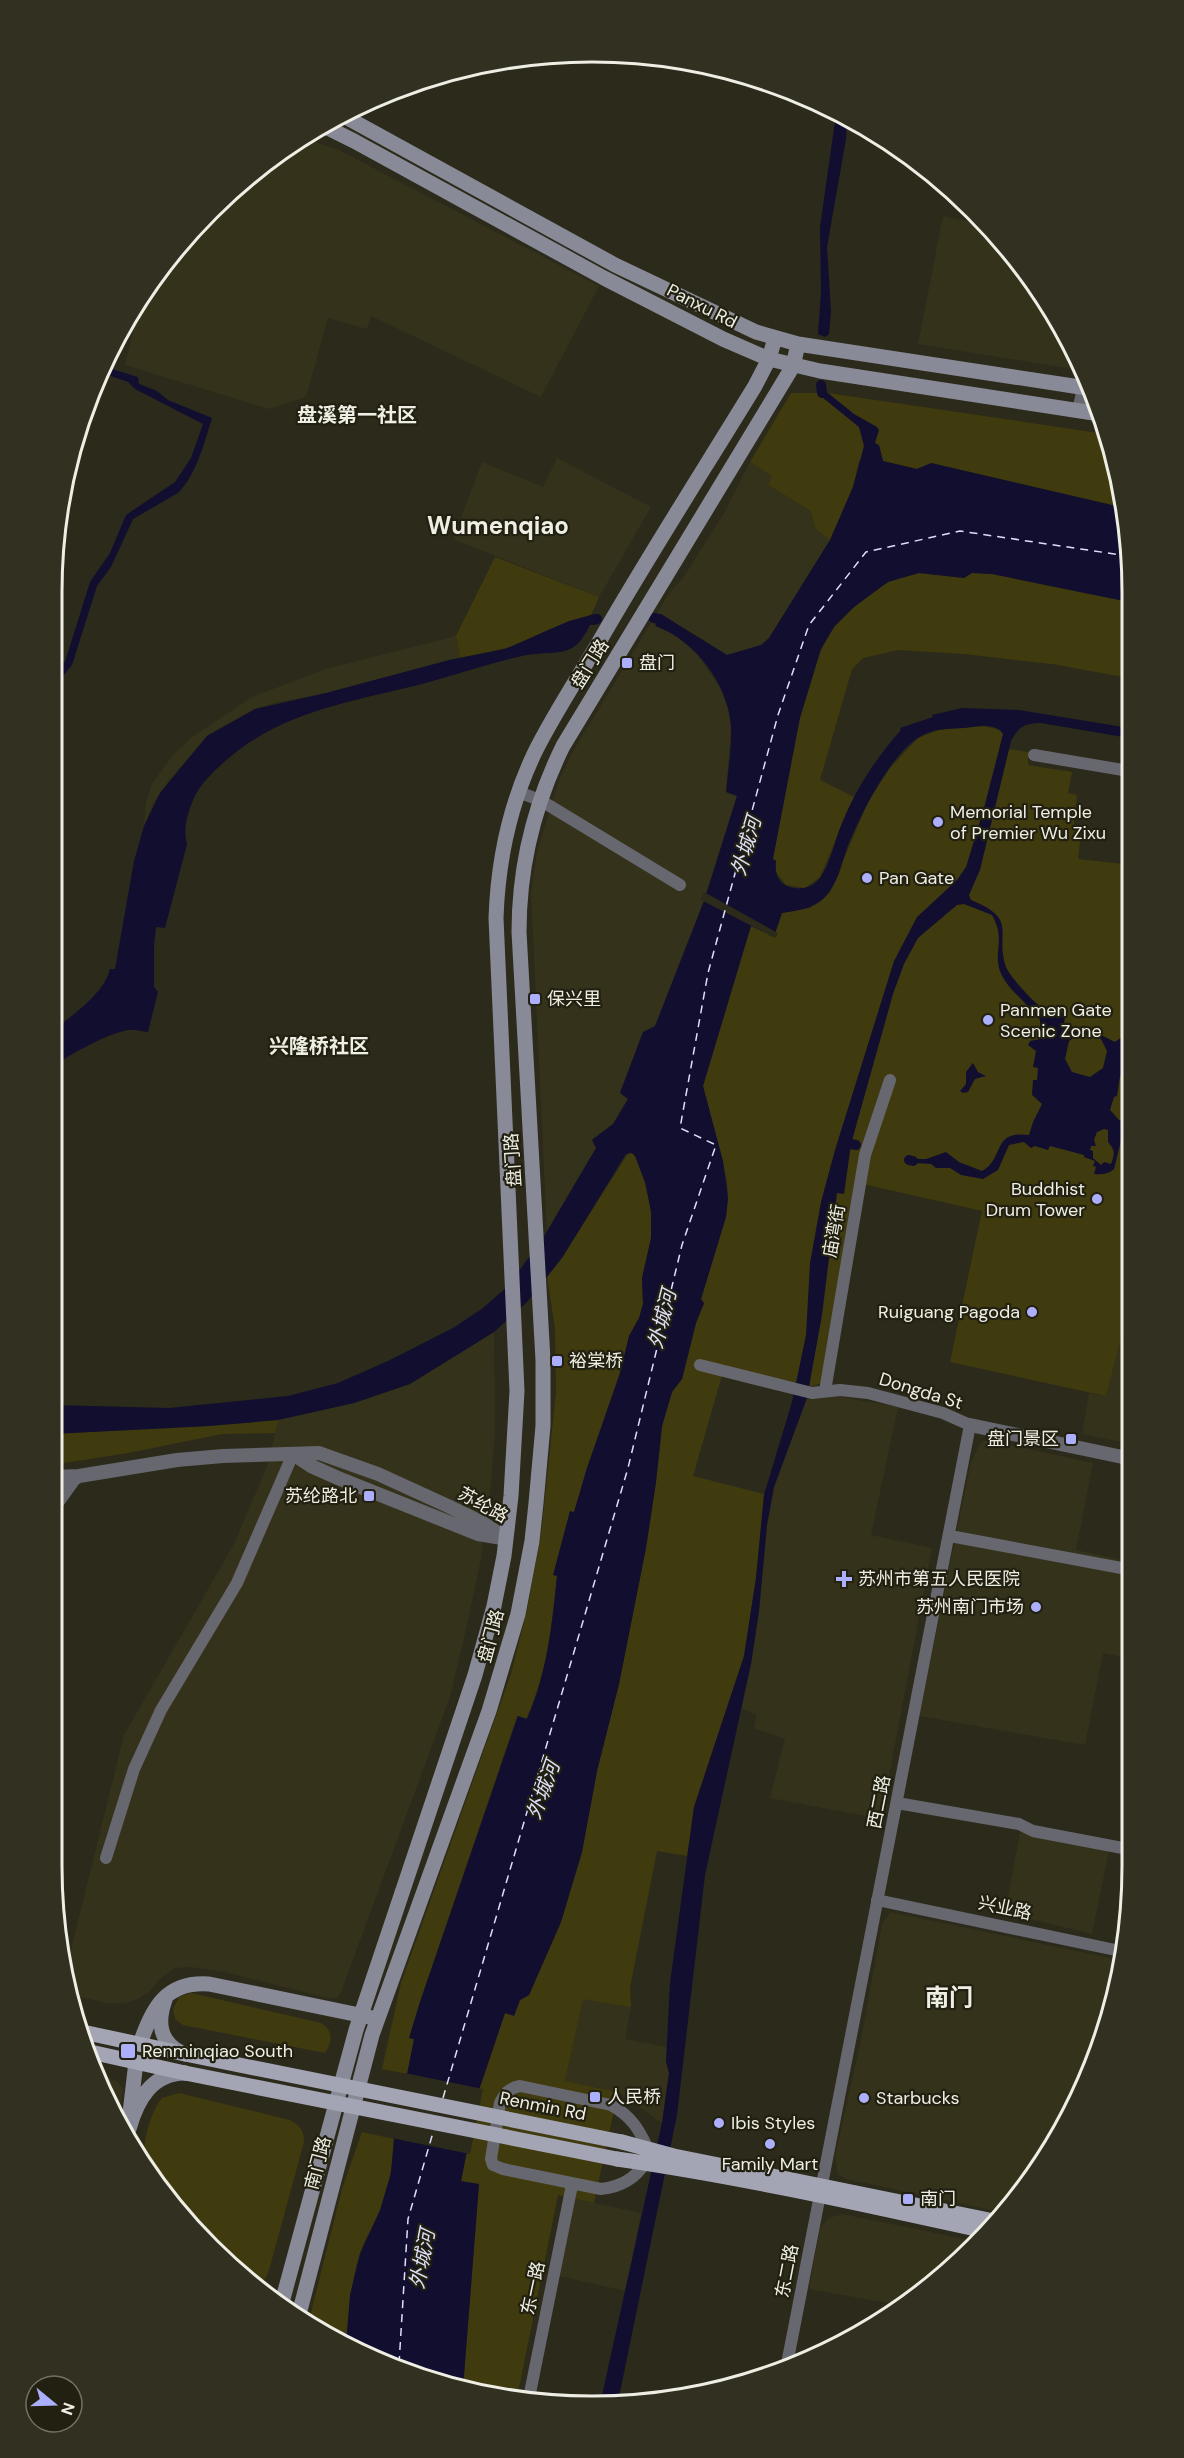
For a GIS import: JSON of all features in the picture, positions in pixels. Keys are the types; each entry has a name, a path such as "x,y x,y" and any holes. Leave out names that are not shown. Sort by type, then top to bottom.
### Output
{"main road":[{"name":"Panxu Rd","path":"351,120 615,265 756,332 798,344 1079,382"},
{"name":"Panxu Rd","path":"335,128 604,278 723,339 769,359 793,366 1091,413"},
{"name":"盘门路","path":"361,2015 476,1675 495,1606 506,1538 516,1424 516,1341 496,918 498,874 518,792 550,725 769,359 775,338"},
{"name":"盘门路","path":"377,2019 500,1677 522,1598 532,1541 543,1426 542,1302 521,982 519,911 524,862 540,800 567,738 793,366 798,344"},
{"path":"506,1538 532,1541"},
{"path":"140,2044 149,2019 170,1993 187,1984 209,1984 377,2019"},
{"path":"170,1993 162,2011 163,2035 167,2043 185,2054"},
{"name":"南门路","path":"283,2297 361,2015"},
{"name":"南门路","path":"300,2309 377,2019"},
{"name":"Renmin Rd","path":"89,2033 622,2142 647,2156 673,2162 987,2220"},
{"name":"Renmin Rd","path":"96,2053 617,2159 647,2156"},
{"path":"130,2125 136,2062"},
{"path":"130,2126 138,2104 152,2084 168,2075 185,2073"},
{"name":"Renmin Rd","path":"821,2190 978,2229"}],"street":[{"path":"1078,411 1084,393"},
{"path":"1034,755 1122,770"},
{"path":"518,792 540,800 680,885"},
{"name":"庙湾街","path":"819,1392 865,1155 890,1080"},
{"name":"Dongda St","path":"700,1365 790,1389 819,1392 846,1390 868,1393 944,1413 970,1425 1122,1457"},
{"name":"西二路","path":"821,2190 850,2051 970,1425"},
{"path":"62,1476 79,1476 189,1459 293,1454 237,1583 161,1710 134,1769 106,1858"},
{"name":"苏纶路","path":"293,1454 311,1466 338,1478 478,1534 506,1538"},
{"path":"62,1496 74,1479 79,1476"},
{"path":"950,1536 1122,1568"},
{"path":"897,1803 1019,1824 1033,1831 1122,1848"},
{"name":"兴业路","path":"878,1899 1115,1950"},
{"path":"520,2086 611,2105 632,2120 647,2156 638,2174 613,2188 572,2185 493,2165 491,2159 500,2103 511,2088 520,2086"},
{"name":"东一路","path":"530,2393 572,2185"},
{"name":"东二路","path":"789,2358 821,2190"}],"shaded area":[{"path":"313,141 339,150 599,286 541,397 371,316 367,329 328,318 306,397 269,409 125,365 136,323 151,297 193,242 242,193 269,171"},
{"path":"943,216 972,222 991,242 1033,297 1073,369 1073,369 918,344"},
{"path":"791,393 828,393 1097,433 1115,506 931,463 917,469 883,461 879,445 859,461 853,487 830,540 815,528 811,511 768,485 772,476 750,462"},
{"path":"557,458 651,507 599,597 453,539 482,462 543,487"},
{"path":"750,462 772,476 768,485 811,511 815,528 830,540 769,638 761,645 727,655 700,638 694,650 721,689 728,707 731,726 726,791 737,796 704,901 655,1027 643,1033 620,1092 628,1099 613,1124 592,1139 596,1148 547,1232 531,892 537,852 559,780 575,748 668,595 685,575 724,513"},
{"path":"495,557 599,597 591,615 550,629 515,646 460,658 456,636"},
{"path":"919,573 964,578 972,573 992,574 1122,601 1122,677 1052,664 964,654 898,650 863,658 852,669 820,780 854,797 820,877 805,888 786,885 775,871 774,846 795,733 811,676 821,651 837,624 867,596 882,585"},
{"path":"456,636 460,658 255,709 207,736 169,780 153,803 144,826 146,802 152,784 173,755 192,737 252,697 326,669"},
{"path":"983,726 1001,730 1009,749 1028,752 1028,765 1072,772 1068,793 1077,795 1073,830 1081,831 1078,859 1122,864 1122,1334 1106,1396 950,1362 982,1211 863,1184 824,1380 812,1386 722,1375 693,1476 764,1494 756,1578 744,1656 694,1807 687,1856 657,1851 630,1987 631,2007 583,1999 565,2081 618,2092 594,2203 558,2195 518,2391 464,2380 479,2184 461,2182 479,2090 505,2013 514,2015 520,2000 529,1995 561,1922 582,1852 597,1771 619,1684 646,1548 662,1426 672,1392 682,1379 696,1323 704,1304 701,1299 726,1217 727,1180 703,1086 751,925 781,913 810,908 829,893 869,800 891,767 918,738 939,730"},
{"path":"629,1152 635,1155 649,1195 651,1212 651,1238 642,1278 643,1304 639,1318 629,1336 620,1373 574,1513 570,1512 554,1575 557,1576 551,1631 539,1685 526,1719 517,1716 420,2002 410,2038 414,2039 408,2074 382,2069 401,1983 511,1674 527,1610 541,1535 556,1392 555,1328 547,1277"},
{"path":"494,1332 495,1429 491,1483 481,1559 466,1629 450,1697 341,1992 337,1998 328,1998 224,1972 191,1967 175,1968 162,1977 149,1992 138,1999 124,2003 106,2003 78,1997 70,1955 124,1735 234,1544 268,1464 278,1420 354,1403 410,1384"},
{"path":"1122,1334 1122,1442 1082,1434 1089,1393 1106,1396"},
{"name":"苏州市第五人民医院","path":"823,1394 898,1407 871,1535 932,1548 881,1819 770,1798 785,1739 754,1728 757,1715 741,1708 737,1723 751,1664 759,1611 767,1525 774,1487 807,1398"},
{"path":"278,1420 275,1433 222,1434 62,1463 62,1433"},
{"name":"苏州南门市场","path":"983,1441 992,1441 1093,1463 1076,1550 1122,1560 1122,1657 1103,1653 1085,1745 919,1716 971,1462"},
{"path":"1021,1827 1110,1846 1092,1934 1005,1913"},
{"path":"890,1912 1114,1959 1094,2037 1068,2101 1033,2161 995,2211 846,2179 838,2174 835,2156 861,2040 882,1924"},
{"path":"191,1993 321,2023 330,2033 329,2045 325,2053 183,2025 175,2019 173,2009 179,1997"},
{"path":"583,1998 631,2007 625,2039 667,2047 666,2061 669,2073 662,2123 618,2092 565,2081"},
{"path":"105,2077 117,2081 123,2088 121,2109"},
{"path":"179,2093 290,2120 302,2131 304,2142 269,2270 262,2282 242,2265 193,2216 144,2150 154,2111 162,2098"},
{"path":"362,2132 394,2139 386,2194 362,2247 357,2264 352,2286 347,2336 310,2315 342,2189"},
{"path":"575,2199 641,2213 626,2291 559,2276"},
{"path":"842,2214 968,2240 942,2265 892,2304 809,2289 820,2228 829,2218"}],"water":[{"path":"835,121 847,127 827,247 831,312 829,334 825,337 818,334 821,292 820,227"},
{"path":"111,369 138,377 139,384 157,391 168,400 212,418 199,458 185,485 178,493 133,519 111,567 97,586 72,665 62,677 62,662 65,662 90,582 110,553 126,515 175,482 191,458 203,424 135,389 128,382 108,375"},
{"name":"外城河","path":"817,393 828,393 854,414 877,427 879,430 875,443 879,445 883,461 917,469 931,463 1115,506 1121,557 1122,601 992,574 972,573 964,578 919,573 888,582 854,607 834,627 821,649 800,718 773,859 776,861 777,874 782,883 794,888 808,887 819,879 827,866 839,830 860,786 901,730 900,728 933,717 932,715 962,708 1019,710 1122,727 1122,737 1041,723 1026,725 1016,732 1011,741 980,870 969,895 971,900 986,907 1000,921 1006,967 1029,996 1046,1010 1066,1014 1064,1022 1066,1025 1099,1034 1115,1042 1122,1037 1122,1076 1120,1076 1117,1096 1114,1097 1110,1110 1122,1121 1122,1137 1114,1169 1102,1174 1094,1174 1095,1161 1084,1155 1050,1146 1048,1150 1035,1146 1031,1148 1024,1142 1009,1145 998,1170 983,1179 961,1175 950,1168 936,1168 931,1164 914,1163 913,1159 926,1159 946,1152 959,1162 982,1171 994,1160 1003,1141 1017,1135 1029,1135 1042,1104 1032,1095 1033,1080 1037,1080 1038,1068 1033,1067 1036,1051 1028,1045 1030,1041 1040,1039 1040,1020 1003,978 998,964 998,931 992,915 964,904 957,905 918,938 904,964 893,994 851,1144 844,1194 837,1193 822,1315 807,1398 774,1487 767,1525 759,1611 751,1664 705,1875 677,2115 620,2392 619,2395 602,2396 662,2123 669,2073 666,2061 670,1983 694,1807 744,1656 756,1578 764,1495 792,1402 806,1335 810,1263 821,1202 894,961 917,917 957,880 966,867 1003,734 1000,730 985,726 938,730 923,735 911,743 888,769 860,819 837,878 827,895 812,906 782,913 774,937 751,926 703,1086 723,1161 728,1198 726,1217 701,1299 704,1303 696,1323 682,1379 672,1392 662,1426 646,1548 619,1684 597,1771 582,1852 561,1922 529,1995 520,2000 514,2016 505,2013 479,2090 461,2181 479,2184 464,2380 389,2356 347,2336 350,2295 360,2254 380,2210 391,2173 394,2139 414,2039 409,2038 518,1716 527,1719 534,1702 548,1649 557,1576 553,1575 570,1511 574,1512 620,1373 629,1336 639,1318 643,1304 642,1278 651,1238 651,1212 645,1182 635,1156 632,1153 626,1154 562,1258 527,1302 494,1332 410,1384 354,1403 278,1420 209,1426 62,1433 62,1405 169,1408 288,1396 338,1383 453,1328 483,1308 508,1286 543,1238 596,1148 592,1140 613,1124 628,1099 620,1093 643,1032 655,1026 704,901 737,796 726,792 731,726 729,710 716,680 696,653 670,633 655,626 661,614 727,655 761,645 769,638 830,540 853,487 864,446 859,427","holes":["1081,1033 1101,1039 1107,1051 1103,1068 1090,1077 1072,1072 1065,1059 1069,1041","1108,1130 1108,1142 1114,1154 1111,1164 1104,1162 1101,1165 1093,1158 1093,1151 1090,1150 1091,1146 1096,1146 1094,1140 1097,1132"]},
{"path":"595,614 583,638 567,650 514,658 318,711 269,731 224,762 203,784 193,800 186,822 187,844 165,928 156,927 154,987 158,992 148,1032 129,1030 110,1035 62,1060 62,1024 101,988 110,969 115,969 134,861 144,826 160,793 207,736 255,709 326,693 449,660 505,649 569,621"},
{"path":"973,1063 978,1072 986,1076 975,1079 968,1092 963,1093 960,1091 966,1084 966,1072"}],"pier":[{"path":"704,892 778,933 777,935 775,938 701,900"},
{"path":"405,2073 483,2089 470,2154 391,2138"}],"waterway":[{"path":"821,385 822,393"},
{"path":"654,618 659,619"},
{"path":"592,620 597,619"},
{"path":"851,1144 856,1145"},
{"path":"909,1160 913,1161"}],"ferry route":[{"path":"443,2098 628,1468 682,1245 716,1145 680,1128 708,973 778,715 809,625 866,552 960,531 1121,555"},
{"path":"399,2360 408,2219 434,2129"}],"place":[{"name":"盘门","path":"627,663"},
{"name":"Memorial Temple of Premier Wu Zixu","path":"938,822"},
{"name":"Pan Gate","path":"867,878"},
{"name":"保兴里","path":"535,999"},
{"name":"Panmen Gate Scenic Zone","path":"988,1020"},
{"name":"Buddhist Drum Tower","path":"1097,1199"},
{"name":"Ruiguang Pagoda","path":"1032,1312"},
{"name":"裕棠桥","path":"557,1361"},
{"name":"盘门景区","path":"1071,1439"},
{"name":"苏纶路北","path":"369,1496"},
{"name":"苏州市第五人民医院","path":"844,1579"},
{"name":"苏州南门市场","path":"1036,1607"},
{"name":"Renminqiao South","path":"128,2051"},
{"name":"人民桥","path":"595,2097"},
{"name":"Starbucks","path":"864,2098"},
{"name":"Ibis Styles","path":"719,2123"},
{"name":"Family Mart","path":"770,2144"},
{"name":"南门","path":"908,2199"}],"district":[{"name":"盘溪第一社区","path":"357,415"},
{"name":"Wumenqiao","path":"498,525"},
{"name":"兴隆桥社区","path":"319,1046"},
{"name":"南门","path":"949,1997"}]}
